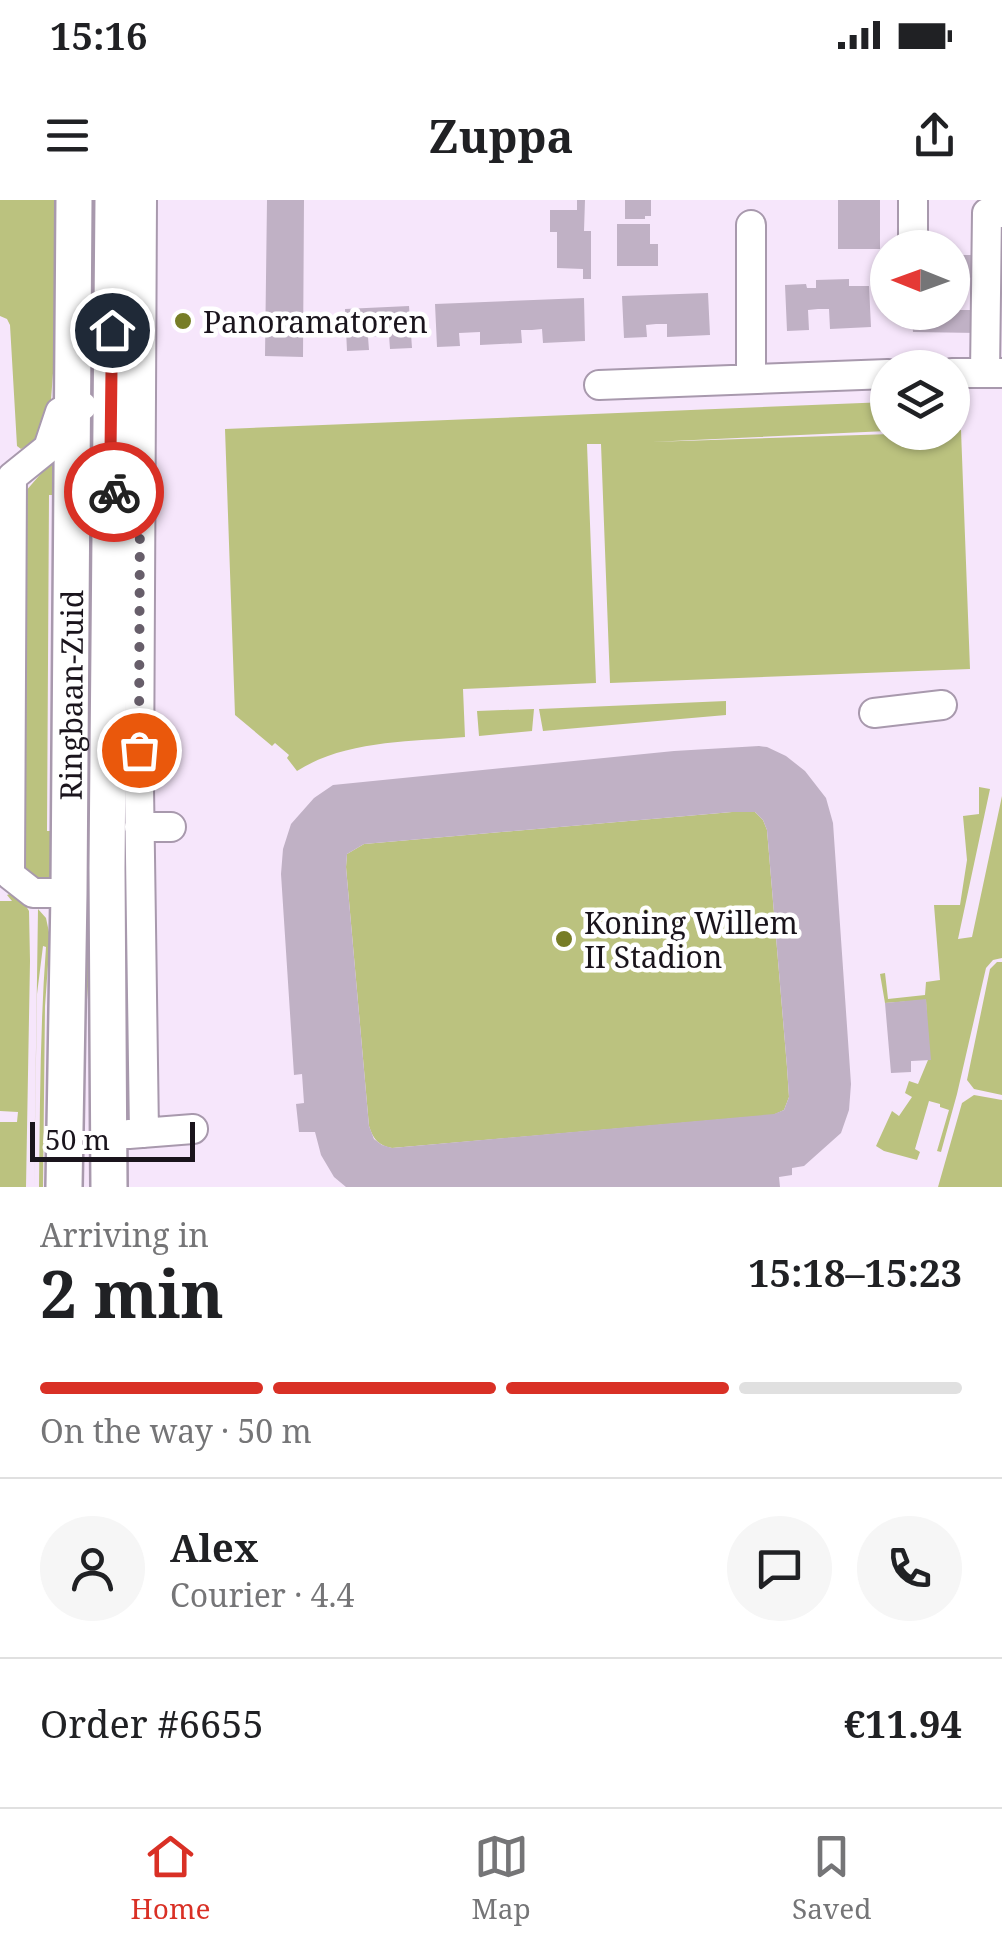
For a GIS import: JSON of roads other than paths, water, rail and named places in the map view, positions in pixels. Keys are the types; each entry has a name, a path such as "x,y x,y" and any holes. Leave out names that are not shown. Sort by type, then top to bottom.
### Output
{"main road":[{"name":"Ringbaan-Zuid","path":"64,1187 74,200"},
{"name":"Ringbaan-Zuid","path":"109,1187 106,868 124,787 125,493 111,406 113,200"}],"street":[{"name":"Ringbaan-Zuid","path":"125,493 142,200"},
{"path":"912,230 913,200"},
{"path":"994,373 987,213 1002,213"},
{"path":"751,225 751,379"},
{"path":"600,385 870,375"},
{"path":"6,477 48,448 60,412 72,406 111,406"},
{"name":"Ringbaan-Zuid","path":"6,477 5,776 10,875 32,893 69,893"},
{"path":"874,713 942,705"},
{"name":"Ringbaan-Zuid","path":"124,787 139,828 144,1133"},
{"path":"139,828 170,827"},
{"path":"108,1134 193,1129"}],"place":[{"name":"Panoramatoren","path":"183,321"},
{"name":"Koning Willem II Stadion","path":"564,939"}]}
